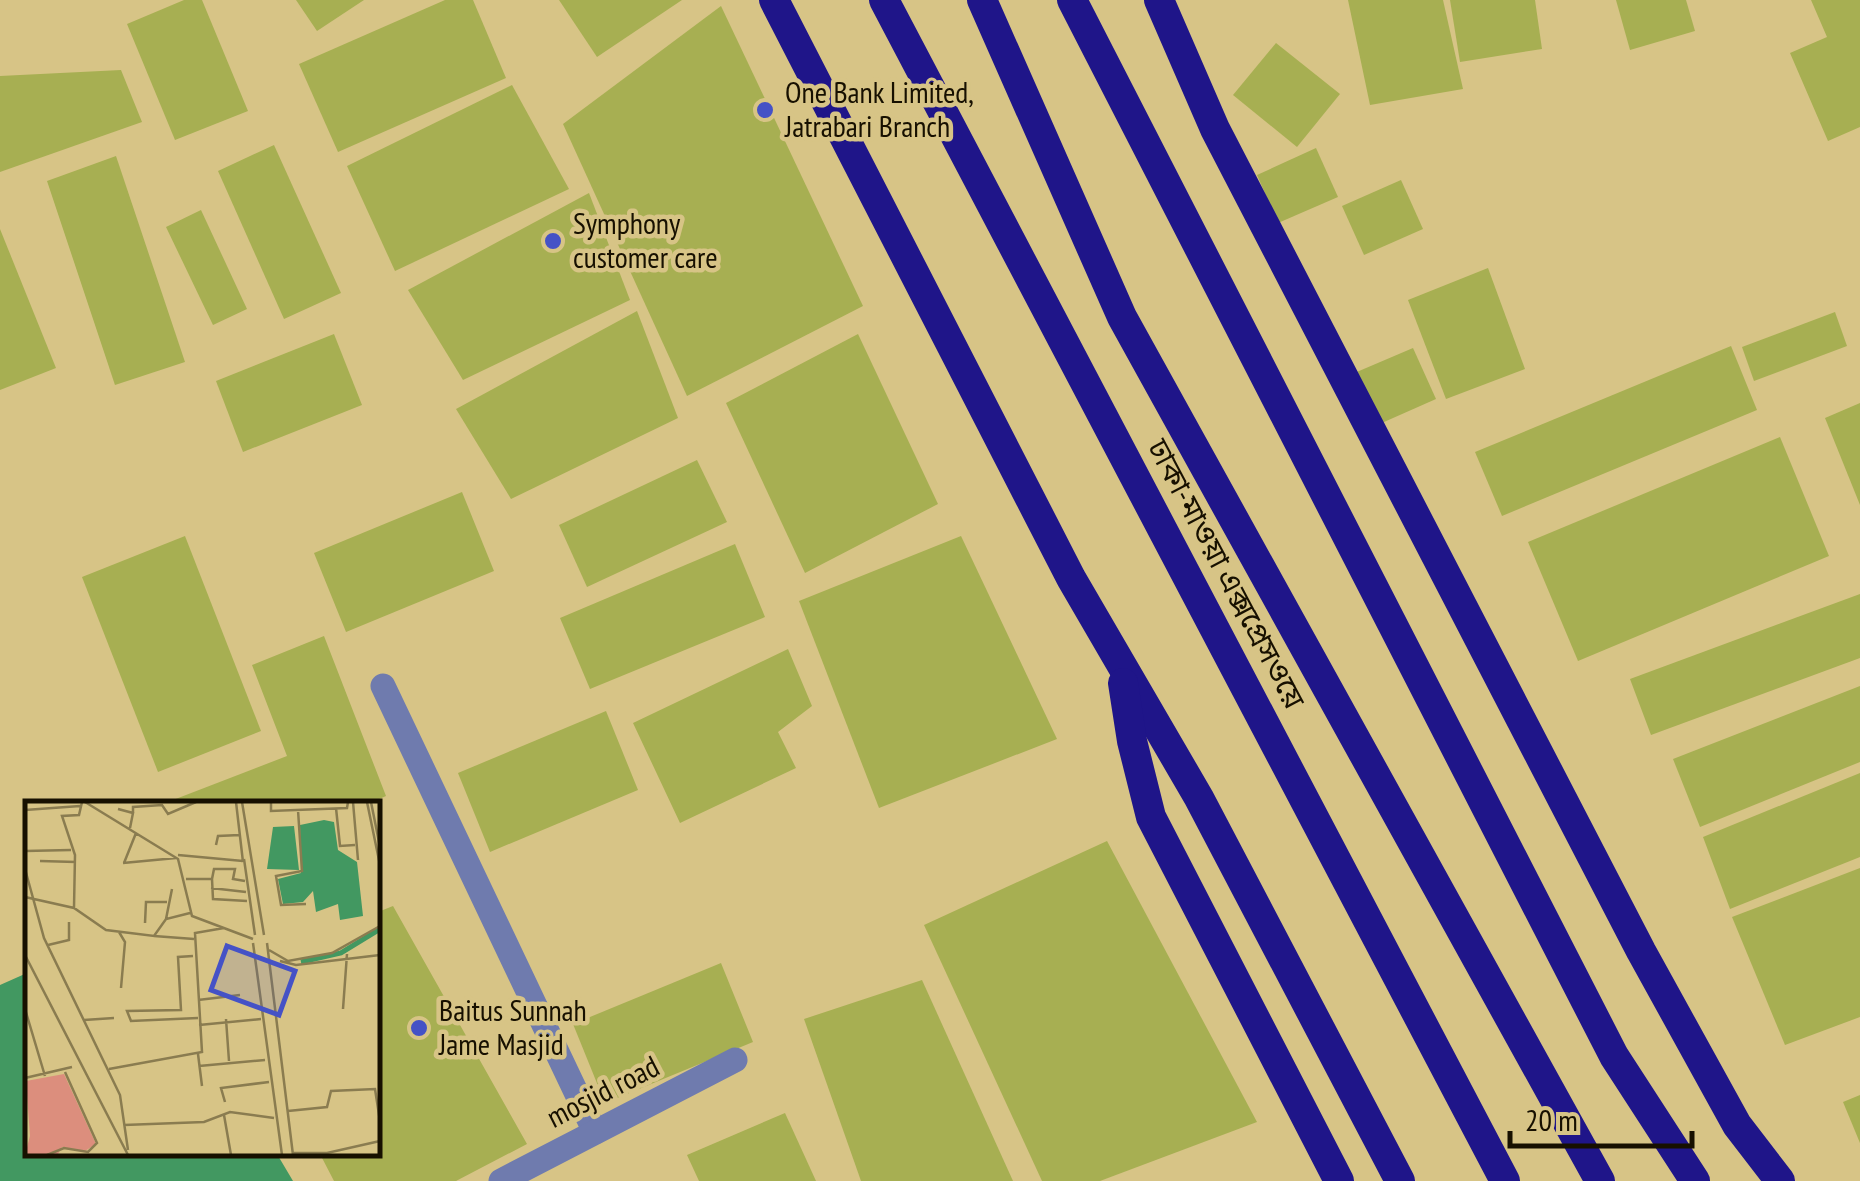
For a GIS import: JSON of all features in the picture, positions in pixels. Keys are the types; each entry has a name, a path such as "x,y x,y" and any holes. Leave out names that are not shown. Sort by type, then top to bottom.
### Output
{"highway":[{"path":"774,0 1070,578 1199,798 1400,1181"},
{"name":"ঢাকা-মাওয়া এক্সপ্রেসওয়ে","path":"884,0 1505,1181"},
{"name":"ঢাকা-মাওয়া এক্সপ্রেসওয়ে","path":"982,0 1122,317 1600,1181"},
{"path":"1072,0 1614,1056 1695,1181"},
{"path":"1159,0 1215,129 1641,951 1736,1125 1780,1181"},
{"path":"1121,668 1132,741 1152,816 1339,1181"}],"street":[{"path":"383,686 595,1132"},
{"name":"mosjid road","path":"501,1181 734,1060"}],"shaded area":[{"path":"25,974 25,1156 278,1156 293,1181 0,1181 0,985"}],"building":[{"path":"184,0 202,0 248,111 175,140 127,24"},
{"path":"296,0 364,0 317,31"},
{"path":"445,0 473,0 506,78 338,152 299,64"},
{"path":"559,0 682,0 597,57"},
{"path":"1348,0 1443,0 1463,89 1370,105"},
{"path":"1450,0 1535,0 1542,49 1460,62"},
{"path":"1616,0 1686,0 1695,31 1630,50"},
{"path":"1811,0 1860,0 1860,127 1828,141 1790,53 1827,37"},
{"path":"721,6 863,306 687,396 563,124"},
{"path":"1276,43 1340,94 1297,147 1233,95"},
{"path":"121,70 142,122 0,172 0,76"},
{"path":"512,85 569,189 395,271 347,166"},
{"path":"274,145 341,293 284,319 218,171"},
{"path":"1316,148 1338,197 1278,223 1257,175"},
{"path":"116,156 185,362 115,385 47,181"},
{"path":"1401,180 1423,229 1364,255 1342,206"},
{"name":"Symphony customer care","path":"589,193 630,300 463,380 408,290"},
{"path":"201,210 247,309 213,325 166,227"},
{"path":"0,229 56,368 0,390"},
{"path":"1488,268 1525,369 1446,399 1408,300"},
{"name":"Symphony customer care","path":"637,311 678,418 511,499 456,409"},
{"path":"1835,312 1847,346 1754,381 1742,347"},
{"path":"334,334 362,405 243,452 216,381"},
{"path":"858,334 938,504 805,573 726,403"},
{"path":"1731,346 1757,410 1502,516 1475,452"},
{"path":"1413,348 1436,399 1375,426 1352,374"},
{"path":"1860,403 1860,505 1825,418"},
{"path":"1780,437 1829,556 1578,661 1528,542"},
{"path":"697,460 727,522 587,587 559,525"},
{"path":"462,492 494,571 346,632 314,553"},
{"path":"185,536 261,731 158,772 82,577"},
{"path":"961,536 1057,739 879,808 799,601"},
{"path":"735,544 765,617 590,689 560,618"},
{"path":"1860,594 1860,658 1651,735 1630,679"},
{"path":"324,636 386,796 375,801 173,801 287,756 252,665"},
{"path":"788,649 812,706 778,732 796,768 680,823 633,723"},
{"path":"1860,686 1860,762 1700,827 1673,759"},
{"path":"606,711 638,790 490,852 458,773"},
{"path":"1860,773 1860,857 1730,909 1703,837"},
{"path":"1107,841 1257,1122 1100,1181 1042,1181 924,925"},
{"path":"1860,868 1860,1017 1785,1045 1732,917"},
{"name":"Baitus Sunnah Jame Masjid","path":"393,906 527,1144 456,1181 334,1181 321,1156 380,1156 380,911"},
{"path":"721,963 753,1042 605,1103 573,1024"},
{"path":"922,980 1013,1181 861,1181 804,1019"},
{"path":"1860,1095 1860,1143 1843,1102"},
{"path":"785,1113 816,1181 699,1181 687,1155"}],"place":[{"name":"One Bank Limited, Jatrabari Branch","path":"765,110"},
{"name":"Symphony customer care","path":"553,241"},
{"name":"Baitus Sunnah Jame Masjid","path":"419,1028"}]}
